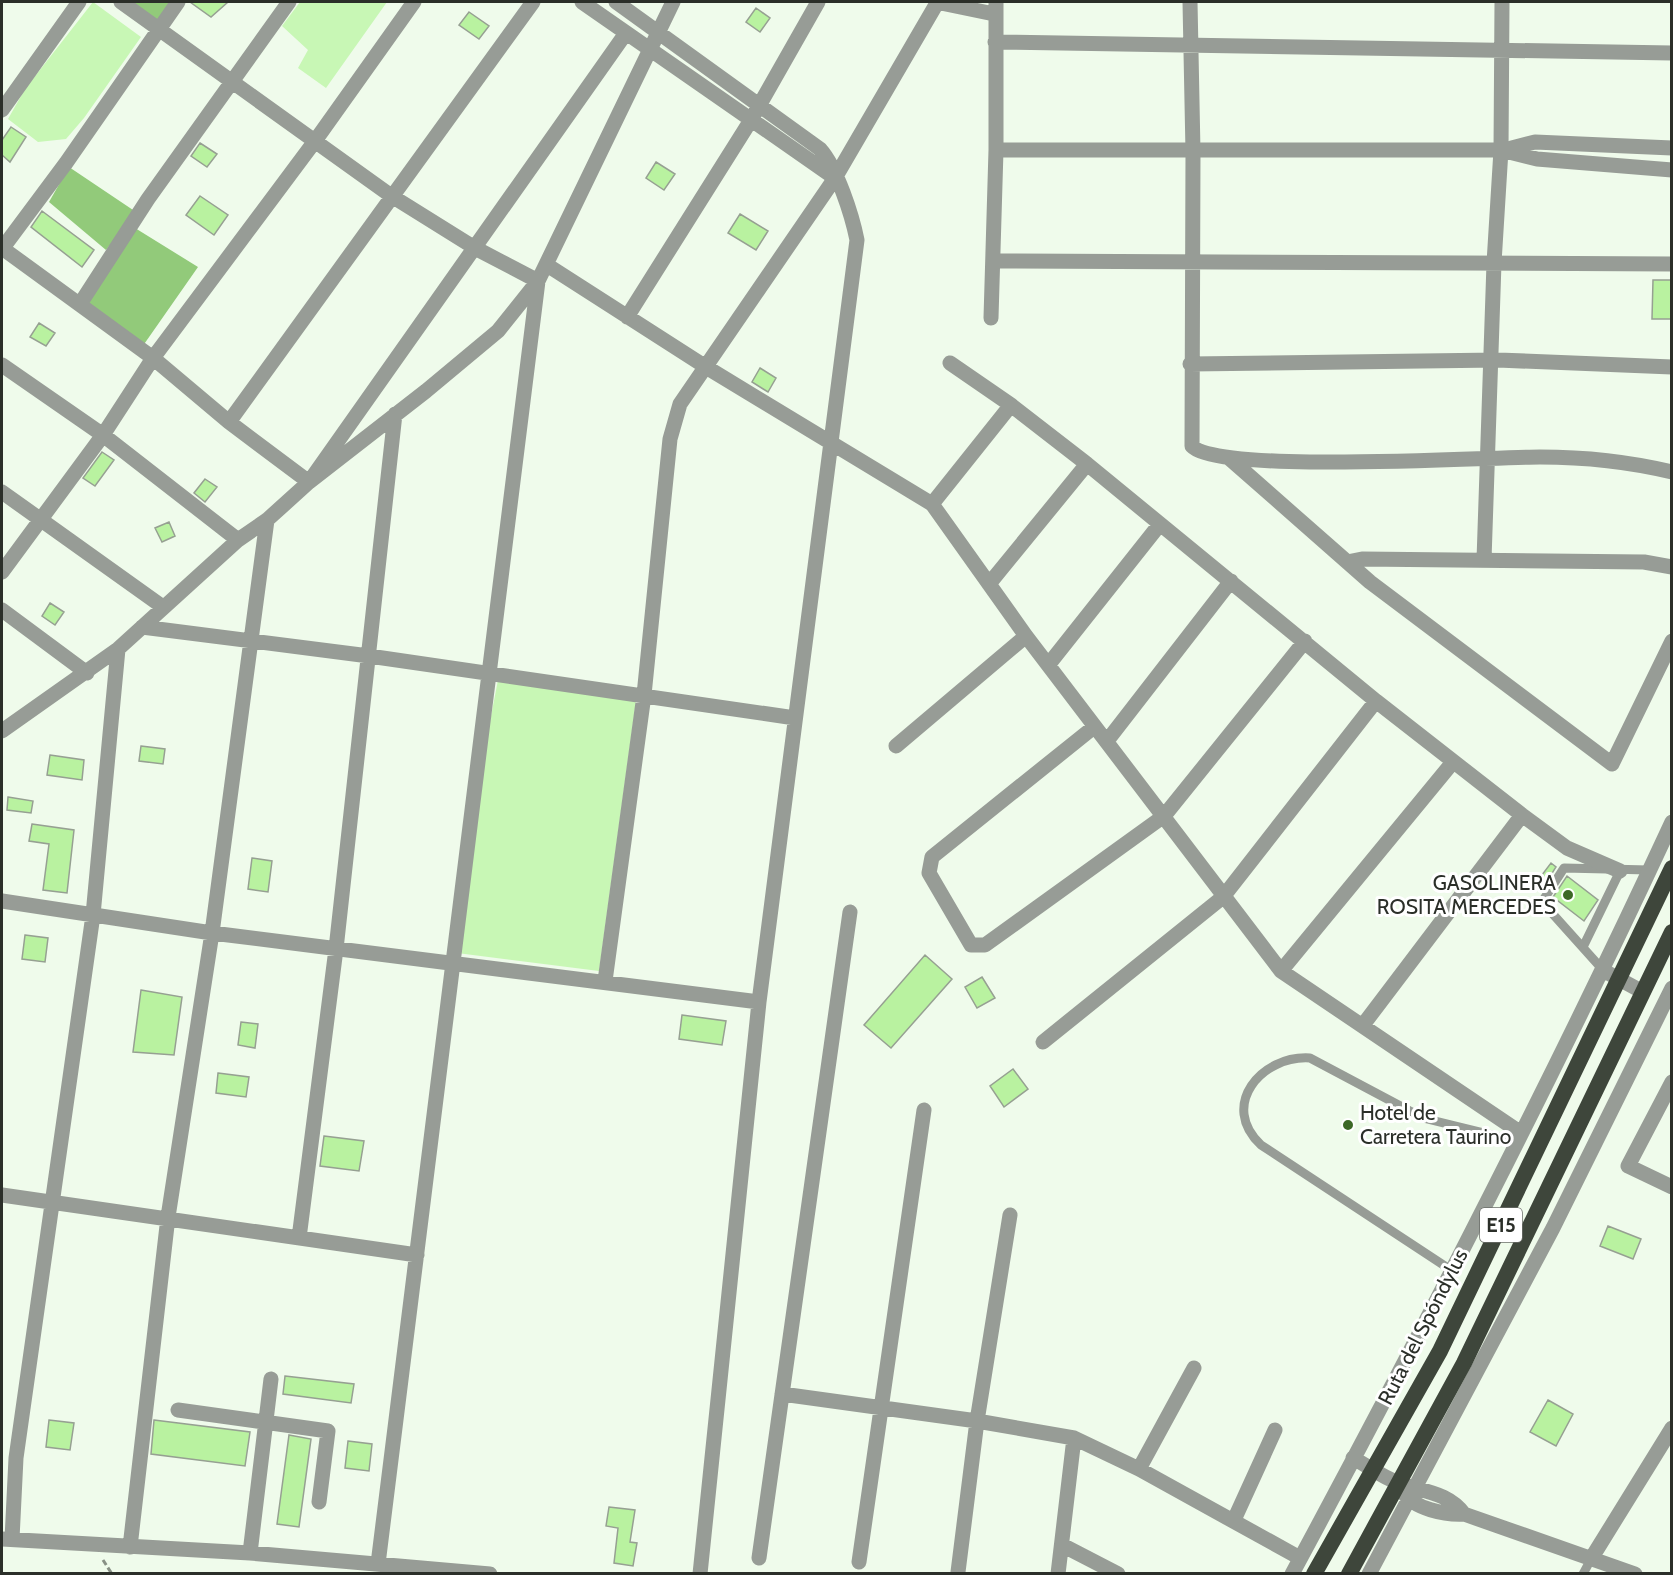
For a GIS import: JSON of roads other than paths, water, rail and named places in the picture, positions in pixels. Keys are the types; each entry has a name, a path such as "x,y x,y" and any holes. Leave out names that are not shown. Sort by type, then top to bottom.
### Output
{"highway":[{"name":"Ruta del Spóndylus","path":"1314,1574 1440,1351 1671,868"},
{"name":"E15","path":"1349,1574 1464,1363 1671,932"}],"street":[{"path":"2,110 79,2"},
{"path":"121,2 390,195 475,248 538,281"},
{"path":"178,2 66,164 2,249 153,358 229,422 309,482"},
{"path":"80,304 148,199 289,2"},
{"path":"2,572 103,435 153,358 315,141 414,2"},
{"path":"229,422 390,195 533,2"},
{"path":"582,2 836,178"},
{"path":"616,2 820,148 827,156 851,210 857,240 759,1002 700,1574"},
{"path":"2,731 118,649 238,540 267,520 309,482 498,331 538,281 547,265 657,30 673,2"},
{"path":"627,317 751,120 818,2"},
{"path":"605,981 644,695 670,439 680,404 836,178 937,2 995,8 996,150 991,318"},
{"path":"1190,2 1193,152 1190,364 1192,446 1202,454 1291,462 1542,457 1646,466 1671,472"},
{"path":"1484,560 1494,263 1501,150 1502,2"},
{"path":"309,482 626,33"},
{"path":"995,42 1671,53"},
{"path":"996,150 1193,152 1501,150 1535,142 1671,147"},
{"path":"1501,150 1537,159 1671,170"},
{"path":"993,261 1192,260 1671,264"},
{"path":"547,265 706,367 932,504 1026,636 1281,971 1363,1025 1519,1137"},
{"path":"378,1564 538,281"},
{"path":"1190,364 1491,360 1671,367"},
{"path":"950,363 1011,405 1088,464 1305,640 1376,701 1522,815 1567,848 1620,871"},
{"path":"2,365 103,435 238,540"},
{"path":"932,504 1011,405"},
{"path":"299,1238 336,949 396,414"},
{"path":"1229,458 1347,562 1612,764 1671,641"},
{"path":"989,584 1088,464"},
{"path":"2,492 163,607"},
{"path":"130,1547 168,1217 212,933 267,520"},
{"path":"1049,664 1160,524"},
{"path":"1347,562 1362,559 1644,562 1671,567"},
{"path":"1107,741 1231,581"},
{"path":"2,610 87,673"},
{"path":"142,627 369,656 795,718"},
{"path":"896,746 1026,636"},
{"path":"1095,727 932,857 929,873 971,945 985,945 1164,816 1305,640"},
{"path":"118,649 93,915 16,1458 7,1539 250,1553 482,1573"},
{"path":"1043,1042 1223,897 1376,701"},
{"path":"1281,971 1453,762"},
{"path":"1363,1025 1522,815"},
{"path":"1292,1574 1519,1137 1603,970 1671,822"},
{"path":"2,901 212,933 759,1002"},
{"path":"759,1558 850,912"},
{"path":"1603,970 1643,992"},
{"path":"1369,1574 1553,1228 1671,988"},
{"path":"1671,1082 1628,1166 1671,1186"},
{"path":"859,1562 924,1110"},
{"path":"2,1195 168,1217 417,1255"},
{"path":"958,1572 977,1421 1010,1215"},
{"path":"1139,1469 1194,1368"},
{"path":"250,1553 268,1422 271,1379"},
{"path":"782,1394 977,1421 1074,1438 1139,1469 1300,1558"},
{"path":"178,1410 328,1431 319,1502"},
{"path":"1591,1559 1671,1428"},
{"path":"1234,1520 1275,1430"},
{"path":"1058,1574 1074,1438"},
{"path":"1353,1458 1398,1483 1455,1501 1464,1514"},
{"path":"1398,1483 1409,1501 1450,1515 1464,1514 1635,1574"},
{"path":"1062,1545 1118,1574"}],"lane":[{"path":"1603,970 1584,945 1542,902 1564,868 1649,870"},
{"path":"1584,945 1620,871"},
{"path":"1451,1270 1261,1145 1249,1134 1243,1116 1245,1098 1254,1083 1276,1063 1296,1057 1310,1058 1423,1118 1452,1128 1519,1137"},
{"path":"1583,1574 1591,1559"}],"place":[{"name":"GASOLINERA ROSITA MERCEDES","path":"1568,895"},
{"name":"Hotel de Carretera Taurino","path":"1348,1125"}]}
